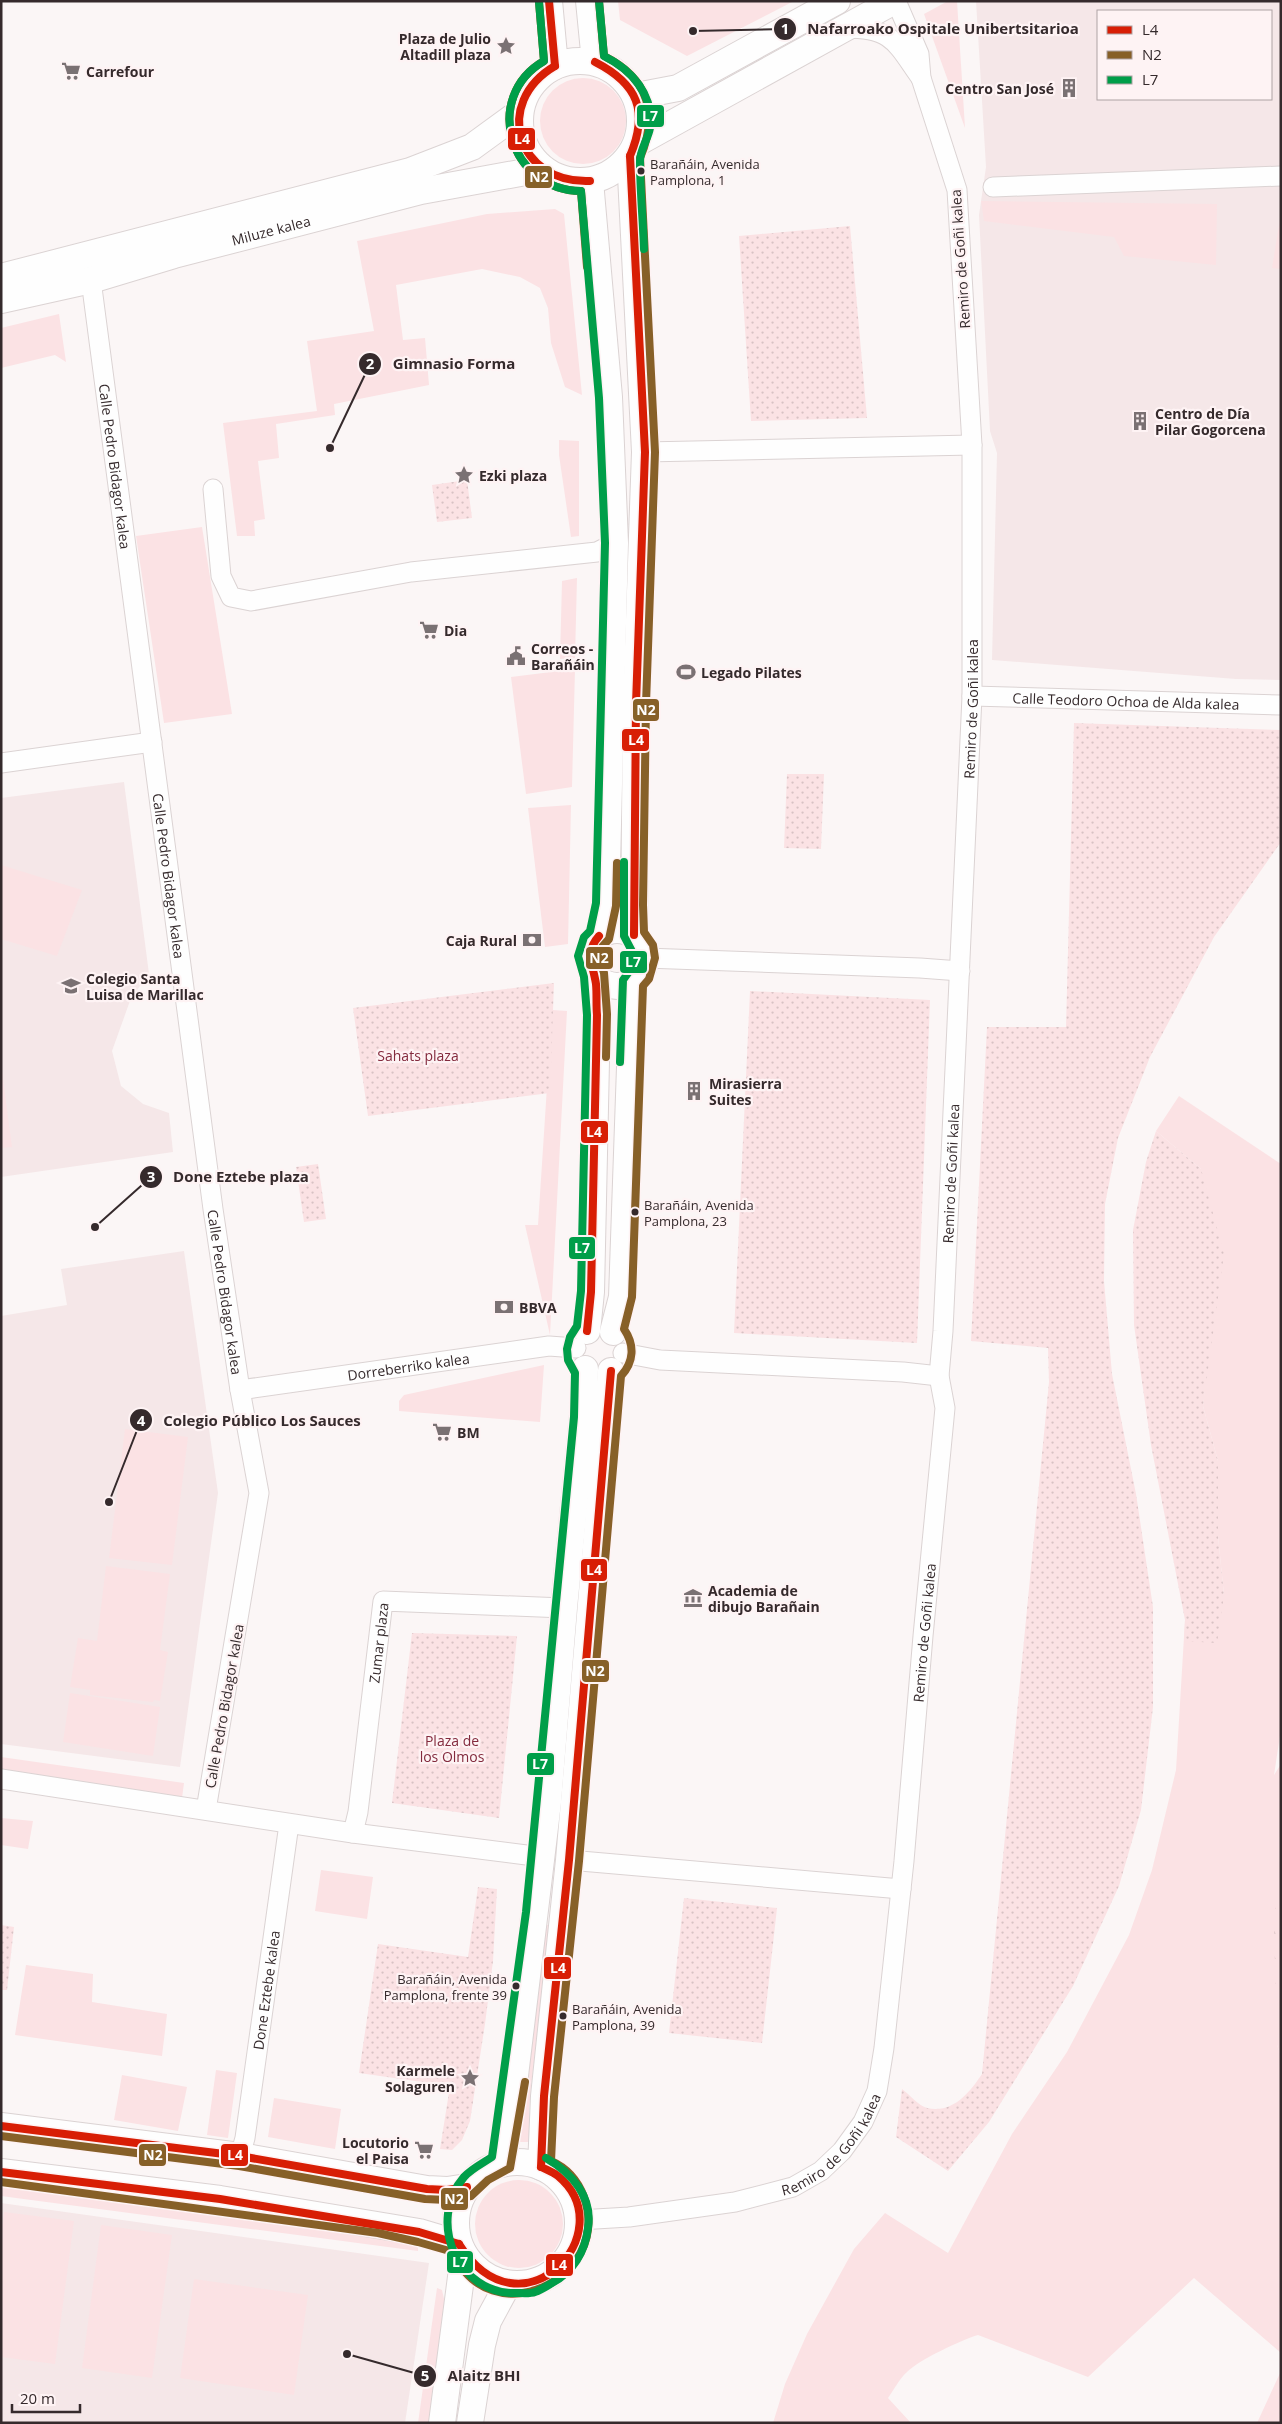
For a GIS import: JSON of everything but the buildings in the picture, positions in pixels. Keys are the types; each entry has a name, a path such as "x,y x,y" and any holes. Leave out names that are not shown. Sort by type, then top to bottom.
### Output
{"main road":[{"path":"549,1 555,66"},
{"path":"589,1 595,62"},
{"path":"636,96 678,88 837,1"},
{"path":"594,975 600,982 617,986 634,981 640,975 636,704 645,452 633,150 640,128 640,112 636,96 626,81 612,69 595,62 575,60 555,66 538,77 526,93 520,112 520,128 524,144 531,158 542,169 565,180 590,181 605,176 619,168 633,150 895,1"},
{"name":"Miluze kalea","path":"1,277 410,171 472,147 520,112"},
{"name":"Miluze kalea","path":"1,300 91,280 174,255 421,191 542,169"},
{"path":"590,181 609,396 614,543 606,904 599,936"},
{"path":"501,2163 513,2092 542,1857 584,1405 583,1350 591,1292 597,1034 594,975 588,956 593,941 599,936 616,929 640,947"},
{"path":"541,2167 544,2096 569,1860 622,1297 634,981"},
{"path":"583,1350 600,1327 616,1352"},
{"path":"583,1350 598,1374 616,1352"},
{"path":"1,2126 240,2156 427,2189 447,2190 467,2187"},
{"path":"1,2172 220,2199 419,2232 462,2249 476,2268 483,2274 491,2279 508,2284 530,2283 550,2275 566,2261 576,2242 579,2220 576,2204 569,2188 557,2175 522,2161 501,2163 482,2172 467,2187 458,2204 456,2224 462,2249 442,2423"},
{"path":"470,2423 488,2321 508,2284"}],"street":[{"name":"Remiro de Goñi kalea","path":"579,2220 628,2217 736,2202 793,2187 821,2171 842,2151 863,2122 877,2091 884,2048 901,1889 945,1408 939,1376 943,1331 972,696 972,445 956,190 921,78 919,54 895,1"},
{"name":"Remiro de Goñi kalea","path":"846,28 864,28 882,32 896,42 921,78"},
{"path":"993,187 1281,176"},
{"name":"Calle Pedro Bidagor kalea","path":"91,280 168,869 240,1390 259,1494 206,1810"},
{"path":"645,452 972,445"},
{"path":"213,488 221,576 231,597 251,601 411,572 597,552 614,543"},
{"name":"Calle Teodoro Ochoa de Alda kalea","path":"972,696 1281,705"},
{"path":"1,764 152,742"},
{"path":"640,947 960,972"},
{"name":"Dorreberriko kalea","path":"240,1390 549,1346 583,1350"},
{"path":"616,1352 660,1360 903,1372 939,1376"},
{"name":"Zumar plaza","path":"353,1833 358,1812 383,1601 564,1608"},
{"path":"1,1779 289,1824 542,1857"},
{"name":"Done Eztebe kalea","path":"240,2156 245,2138 289,1824"},
{"path":"569,1860 901,1889"}],"shaded area":[{"path":"976,1 1281,1 1281,680 1236,679 992,660 997,453 990,431 979,215 986,167"},
{"name":"Colegio Santa Luisa de Marillac","path":"124,782 149,974 131,998 112,1051 121,1086 143,1104 169,1113 173,1152 1,1177 1,798"},
{"path":"184,1251 218,1493 180,1767 1,1744 1,1316 67,1305 61,1269"},
{"path":"1,2203 429,2263 405,2423 1,2423"}],"green space":[{"path":"618,1 794,1 687,56 620,20"},
{"path":"948,1 957,1 965,128 924,14"},
{"path":"583,78 600,81 614,90 623,104 626,121 623,138 614,152 600,161 583,164 566,161 552,152 543,138 540,121 543,104 552,90 566,81"},
{"path":"981,201 1217,204 1216,265 1124,256 1114,237 984,221"},
{"path":"555,209 564,214 582,395 565,387 551,343 548,308 540,288 520,277 482,269 396,285 403,340 425,338 429,385 334,404 335,415 276,424 279,458 258,461 265,519 254,521 255,536 237,536 223,423 317,411 307,341 374,331 357,241 487,214"},
{"path":"1281,213 1281,269 1272,268"},
{"path":"850,226 867,418 751,421 739,236"},
{"path":"59,314 66,362 55,355 1,368 1,328"},
{"path":"559,440 579,441 579,536 571,537 559,455"},
{"path":"467,480 472,518 437,522 432,485"},
{"path":"202,527 232,714 164,723 136,536"},
{"path":"577,578 575,658 560,659 562,581"},
{"path":"575,669 572,787 526,794 511,677"},
{"path":"1074,723 1281,730 1281,842 1214,937 1150,1057 1118,1138 1105,1204 1104,1281 1112,1374 1136,1494 1153,1607 1153,1707 1141,1810 1119,1886 1073,1986 989,2122 948,2171 896,2137 902,2089 924,2107 945,2108 960,2100 982,2074 1049,1382 1048,1348 971,1341 987,1027 1066,1027"},
{"path":"787,774 824,774 821,849 784,848"},
{"path":"571,805 568,944 545,947 528,808"},
{"path":"1,865 82,890 57,956 1,939"},
{"name":"Sahats plaza","path":"554,983 550,1093 368,1116 353,1008"},
{"path":"750,991 930,1000 917,1343 734,1333"},
{"path":"552,1010 567,1011 550,1335 525,1225 538,1225"},
{"path":"1,1064 12,1147 1,1148"},
{"path":"1179,1096 1281,1164 1281,1729 1274,1775 1281,1764 1277,2045 1281,2056 1281,2353 1194,2278 1088,2377 978,2335 930,2356 913,2367 902,2378 888,2398 911,2423 773,2423 785,2384 807,2334 854,2249 885,2213 948,2253 1012,2134 1067,2052 1129,1935 1152,1870 1176,1770 1185,1620 1224,1595 1218,1536 1218,1461 1203,1406 1208,1357 1201,1169 1156,1131"},
{"path":"1156,1131 1201,1169 1224,1254 1203,1406 1218,1461 1218,1536 1224,1595 1217,1643 1184,1641 1185,1620 1151,1445 1134,1325 1133,1230 1146,1162"},
{"path":"318,1164 326,1219 304,1222 296,1167"},
{"path":"544,1365 540,1422 399,1411 399,1401 404,1395"},
{"path":"125,1429 188,1437 172,1565 109,1558"},
{"path":"106,1566 170,1574 160,1650 168,1652 160,1701 154,1700 153,1702 90,1695 90,1690 70,1687 78,1638 97,1641"},
{"name":"Plaza de los Olmos","path":"412,1633 517,1636 499,1818 392,1803"},
{"path":"70,1693 160,1707 153,1756 63,1742"},
{"path":"1,1757 184,1783 182,1798 1,1773"},
{"path":"1,1818 33,1821 28,1849 1,1845"},
{"path":"1281,1837 1281,2056 1277,2045 1274,1926"},
{"path":"321,1870 373,1877 367,1919 315,1911"},
{"path":"478,1887 497,1889 493,1961 485,2024 470,2121 462,2140 452,2150 440,2149 450,2086 359,2073 378,1944 468,1957"},
{"path":"684,1898 777,1908 762,2043 669,2033"},
{"path":"1,1925 14,1927 7,1990 1,1990"},
{"path":"544,1925 551,1925 531,2086 529,2112 531,2142 516,2142 522,2119"},
{"path":"26,1965 93,1974 92,2002 167,2014 162,2056 15,2035"},
{"path":"216,2070 237,2073 228,2138 207,2135"},
{"path":"122,2075 187,2087 178,2131 114,2120"},
{"path":"274,2098 341,2109 335,2149 268,2137"},
{"path":"519,2180 536,2183 544,2187 556,2199 560,2207 563,2224 560,2241 556,2249 544,2261 536,2265 519,2268 502,2265 494,2261 482,2249 478,2241 475,2224 478,2207 482,2199 494,2187 502,2183"},
{"path":"1,2181 418,2242 418,2251 1,2196"},
{"path":"4,2212 74,2221 55,2364 1,2357 1,2233"},
{"path":"101,2225 172,2235 152,2378 82,2368"},
{"path":"194,2279 308,2295 294,2395 180,2378"},
{"path":"437,2288 442,2290 454,2343 442,2423 418,2423"},
{"path":"1281,2371 1281,2423 1257,2423"}],"transit line":[{"name":"L4","path":"549,1 555,66"},
{"name":"N2","path":"1,2182 378,2233 453,2252 470,2277 493,2291 518,2293 543,2287 565,2273 581,2252 588,2227 584,2197 579,2186 567,2171 551,2161 554,2097 579,1861 621,1376 631,1359 630,1341 624,1329 632,1297 643,986 649,979 655,958 653,945 644,932 643,905 646,704 655,452 640,158 646,142 649,112 646,98 640,86 631,75 604,56 599,1"},
{"name":"L7","path":"599,1 604,56 624,69 639,85 645,94 650,116 650,128 640,161 644,249"},
{"name":"N2","path":"539,2 544,61 525,77 514,96 509,118 512,139 521,159 536,175 556,187 581,191 587,267"},
{"name":"L7","path":"539,2 544,61 525,77 514,96 509,118 512,139 521,159 536,175 556,187 581,191 599,398 605,543 596,903 590,931 584,937 578,956 584,977 587,1015 581,1291 577,1326 570,1337 567,1349 568,1360 575,1373 574,1417 526,1912 492,2157 464,2177 453,2195 448,2214 448,2234 454,2252 464,2269 478,2282 496,2290 516,2293 535,2292 566,2273 581,2253 589,2217 584,2196 572,2179 546,2158"},
{"name":"L4","path":"595,62 621,80 636,100 639,112 639,125 630,156"},
{"name":"L4","path":"555,66 535,82 524,100 519,119 522,138 530,156 545,170 565,178 590,181"},
{"name":"L4","path":"630,156 645,452 636,704 634,935"},
{"name":"L7","path":"620,1062 623,980 631,969 635,957 624,936 624,862"},
{"name":"N2","path":"606,1057 607,1014 604,973 599,957 602,947 609,939 616,906 617,863"},
{"name":"L4","path":"587,1331 591,1292 597,1015 596,984 591,953 594,942 599,936"},
{"name":"L4","path":"541,2167 544,2096 569,1860 611,1371"},
{"name":"N2","path":"1,2136 239,2166 425,2199 447,2200 471,2196 488,2180 510,2168 525,2082"},
{"name":"L4","path":"1,2126 240,2156 427,2189 447,2190 467,2187"},
{"name":"L4","path":"459,2244 484,2272 510,2283 535,2281 557,2268 572,2248 580,2224 576,2199 558,2176 541,2167"},
{"name":"L4","path":"1,2172 220,2199 419,2232 459,2244"}],"place":[{"name":"Nafarroako Ospitale Unibertsitarioa","path":"693,31"},
{"name":"Plaza de Julio Altadill plaza","path":"506,46"},
{"name":"Carrefour","path":"71,71"},
{"name":"Centro San José","path":"1069,88"},
{"name":"Barañáin, Avenida Pamplona, 1","path":"641,171"},
{"name":"Centro de Día Pilar Gogorcena","path":"1140,421"},
{"name":"Gimnasio Forma","path":"330,448"},
{"name":"Ezki plaza","path":"464,475"},
{"name":"Dia","path":"429,630"},
{"name":"Correos - Barañáin","path":"516,656"},
{"name":"Legado Pilates","path":"686,672"},
{"name":"Caja Rural","path":"532,940"},
{"name":"Colegio Santa Luisa de Marillac","path":"71,986"},
{"name":"Mirasierra Suites","path":"694,1091"},
{"name":"Barañáin, Avenida Pamplona, 23","path":"635,1212"},
{"name":"Done Eztebe plaza","path":"95,1227"},
{"name":"BBVA","path":"504,1307"},
{"name":"BM","path":"442,1432"},
{"name":"Colegio Público Los Sauces","path":"109,1502"},
{"name":"Academia de dibujo Barañain","path":"693,1598"},
{"name":"Barañáin, Avenida Pamplona, frente 39","path":"516,1986"},
{"name":"Barañáin, Avenida Pamplona, 39","path":"563,2016"},
{"name":"Karmele Solaguren","path":"470,2078"},
{"name":"Locutorio el Paisa","path":"424,2150"},
{"name":"Alaitz BHI","path":"347,2354"}]}
